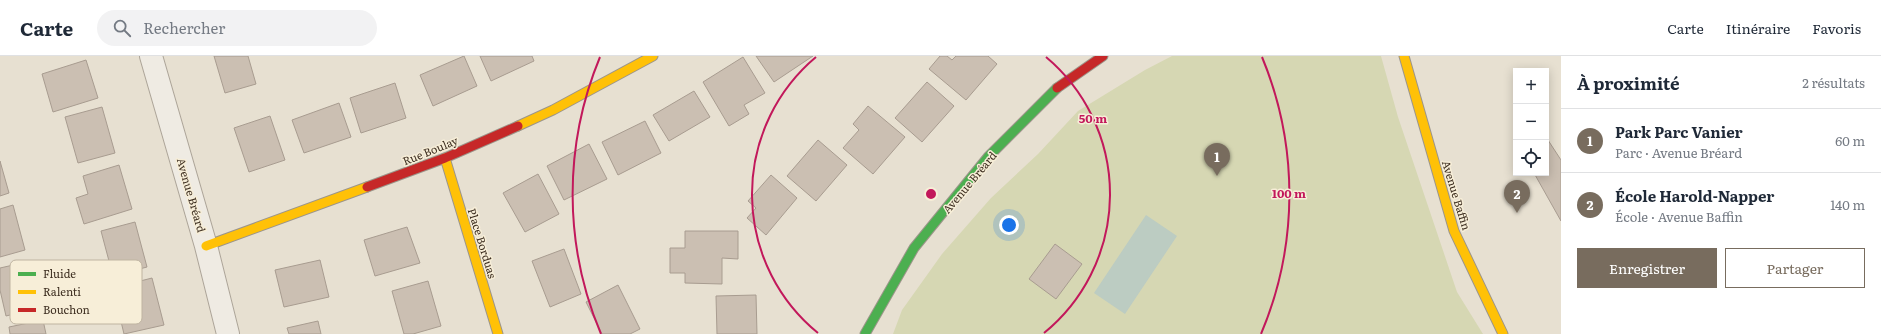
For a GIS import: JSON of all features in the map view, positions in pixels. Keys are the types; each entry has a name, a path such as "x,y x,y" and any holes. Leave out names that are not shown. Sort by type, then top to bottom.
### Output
{"street":[{"name":"Avenue Bréard","path":"151,56 206,246 228,334"},
{"name":"Rue Boulay","path":"206,246 445,158 553,110 653,56"},
{"name":"Avenue Bréard","path":"865,334 914,248 988,157 1058,87 1103,56"},
{"name":"Avenue Baffin","path":"1404,56 1454,231 1503,334"},
{"name":"Place Borduas","path":"445,158 498,334"}],"green space":[{"path":"1172,56 1381,56 1398,117 1457,292 1483,334 893,334 902,310 942,254 991,198 1038,154 1078,111 1145,70"}],"shaded area":[{"path":"1146,215 1177,236 1125,314 1094,293"}],"building":[{"path":"214,56 248,56 256,84 225,93"},
{"path":"464,56 477,86 433,106 420,75"},
{"path":"480,56 532,56 534,61 491,81"},
{"path":"756,56 813,56 774,82"},
{"path":"940,56 947,56 952,60 956,56 988,56 997,64 966,100 929,69"},
{"path":"743,57 765,93 744,105 749,114 729,126 703,82"},
{"path":"86,60 98,98 53,112 42,74"},
{"path":"927,82 954,106 922,142 895,118"},
{"path":"395,83 406,118 361,133 350,98"},
{"path":"694,91 710,117 669,141 653,115"},
{"path":"339,103 351,137 304,153 292,120"},
{"path":"868,106 905,137 873,174 843,148 859,130 853,124"},
{"path":"102,107 115,153 78,163 65,117"},
{"path":"270,116 285,160 249,172 234,128"},
{"path":"645,121 661,153 618,175 602,142"},
{"path":"818,140 847,165 816,201 787,176"},
{"path":"1549,142 1561,160 1561,221 1536,176 1549,176"},
{"path":"589,144 607,179 564,200 547,166"},
{"path":"0,161 9,193 0,196"},
{"path":"119,165 132,209 84,224 76,198 88,194 83,176"},
{"path":"538,174 559,214 525,232 503,193"},
{"path":"771,175 797,198 766,235 747,218 756,208 748,201"},
{"path":"13,205 25,250 0,257 0,209"},
{"path":"135,222 147,267 142,268 142,260 109,260 101,231"},
{"path":"407,227 420,263 375,276 364,240"},
{"path":"685,231 738,231 738,259 722,258 722,284 685,283 685,273 670,273 670,248 685,248"},
{"path":"1055,244 1082,264 1056,299 1029,279"},
{"path":"564,249 581,294 550,307 532,261"},
{"path":"320,260 329,297 284,307 275,270"},
{"path":"10,266 10,315 6,316 0,290 0,268"},
{"path":"152,278 164,325 124,334 122,324 142,324 142,281"},
{"path":"428,281 441,326 413,334 404,334 392,291"},
{"path":"618,285 640,329 630,334 602,334 586,302"},
{"path":"756,295 757,334 717,334 716,296"},
{"path":"318,321 321,334 289,334 287,328"},
{"path":"24,324 44,324 46,334 10,334 9,327"}],"traffic: fast":[{"path":"865,334 914,248 988,157 1057,88"}],"traffic: slow":[{"path":"518,126 553,110 653,56"},
{"path":"1404,56 1454,231 1503,334"},
{"path":"445,158 498,334"},
{"path":"206,246 367,187"}],"traffic: jam":[{"path":"1057,88 1103,56"},
{"path":"367,187 445,158 518,126"}],"place":[{"name":"Park Parc Vanier","path":"1217,176"},
{"name":"École Harold-Napper","path":"1517,213"}]}
